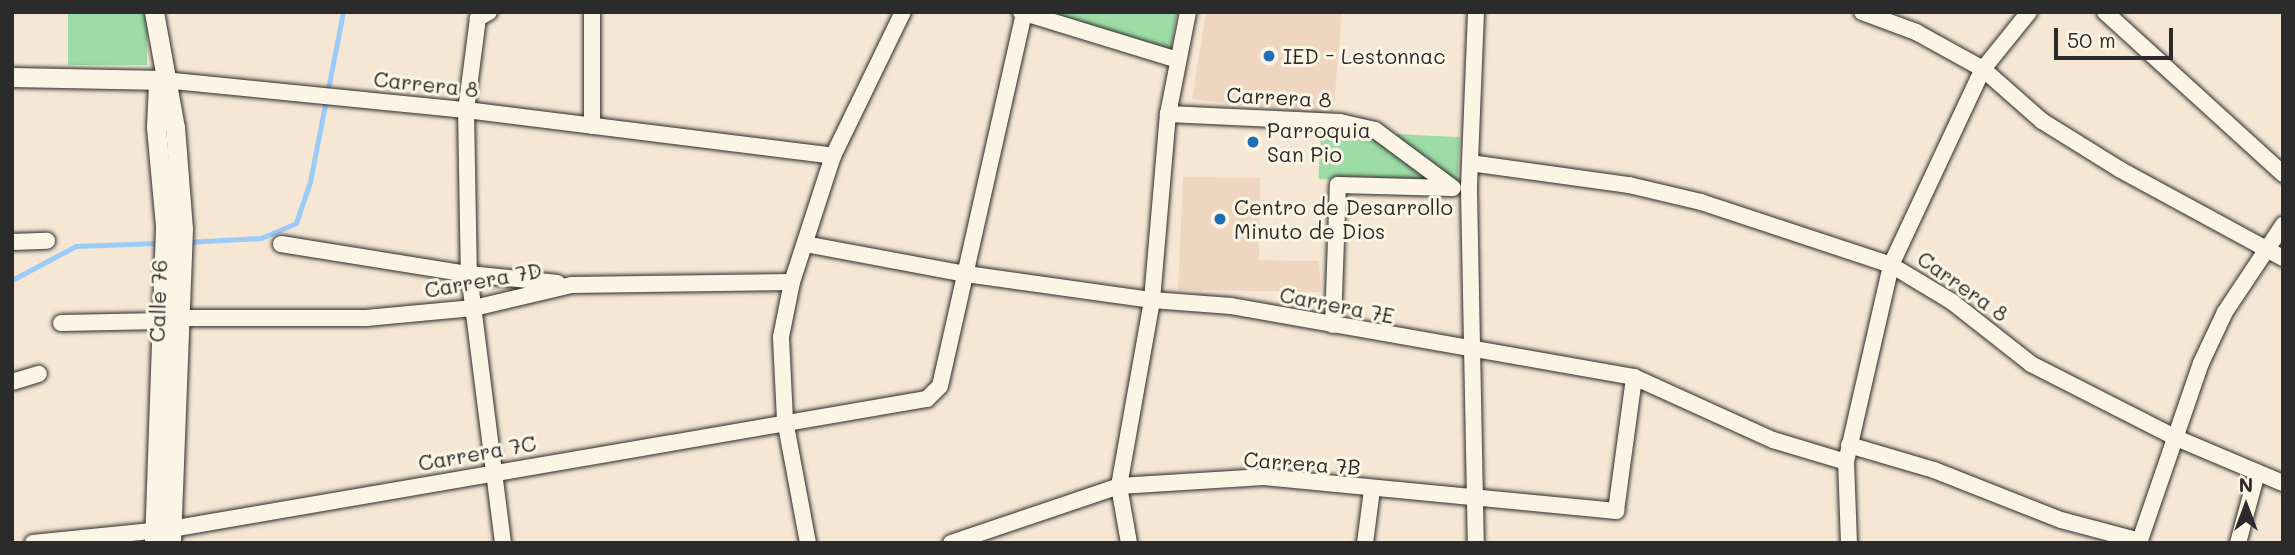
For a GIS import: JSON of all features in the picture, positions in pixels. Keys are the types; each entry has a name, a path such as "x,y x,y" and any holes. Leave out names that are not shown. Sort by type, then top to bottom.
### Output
{"street":[{"name":"Calle 76","path":"154,12 161,74 156,127 174,227 162,536"},
{"path":"592,12 592,127"},
{"path":"808,543 785,420 781,337 792,282 833,156 904,12"},
{"path":"1129,543 1119,486 1152,300 1168,114 1188,12"},
{"path":"1475,12 1470,163 1461,188 1475,352 1476,543"},
{"path":"1862,12 1916,32 1983,69 2042,121 2283,258"},
{"path":"1849,543 1846,462 1891,265 1983,69 2029,12"},
{"path":"2105,12 2283,174"},
{"path":"966,274 1023,13 1178,60"},
{"path":"483,15 466,110 469,274 503,543"},
{"name":"Carrera 8","path":"12,77 161,74 310,96 466,110 833,156"},
{"name":"Carrera 8","path":"1168,114 1340,122 1375,130 1461,188"},
{"name":"Carrera 8","path":"1470,163 1629,185 1702,202 1891,265 1951,301 2031,364 2174,437 2283,483"},
{"path":"1333,325 1338,185 1461,188"},
{"path":"1849,445 1934,470 2040,513 2139,542 2206,353 2264,249 2283,225"},
{"path":"12,242 47,241"},
{"path":"281,244 469,274 571,285"},
{"name":"Carrera 7E","path":"805,244 966,274 1152,300 1231,306 1475,352 1634,377 1773,440 1846,462"},
{"name":"Carrera 7C","path":"33,543 162,536 494,471 785,420 927,399 940,386 966,274"},
{"name":"Carrera 7D","path":"61,323 366,318 474,308 571,285 792,282"},
{"path":"12,382 39,374"},
{"name":"Carrera 7B","path":"951,543 1119,486 1264,477 1476,501 1616,511 1634,377"},
{"path":"2238,543 2257,473"},
{"path":"1365,543 1372,490"}],"shaded area":[{"name":"IED - Lestonnac","path":"1206,12 1342,12 1333,115 1192,99"},
{"name":"Centro de Desarrollo Minuto de Dios","path":"1183,177 1260,178 1259,260 1319,261 1321,292 1178,290"}],"green space":[{"path":"68,12 147,12 147,65 68,65"},
{"path":"1035,12 1177,12 1171,50"},
{"path":"1321,130 1460,137 1457,186 1318,179"}],"waterway":[{"path":"187,242 261,238 296,223 310,182 343,12"},
{"path":"12,280 76,246 158,243"}],"place":[{"name":"IED - Lestonnac","path":"1269,56"},
{"name":"Parroquia San Pio","path":"1253,142"},
{"name":"Centro de Desarrollo Minuto de Dios","path":"1220,219"}]}
